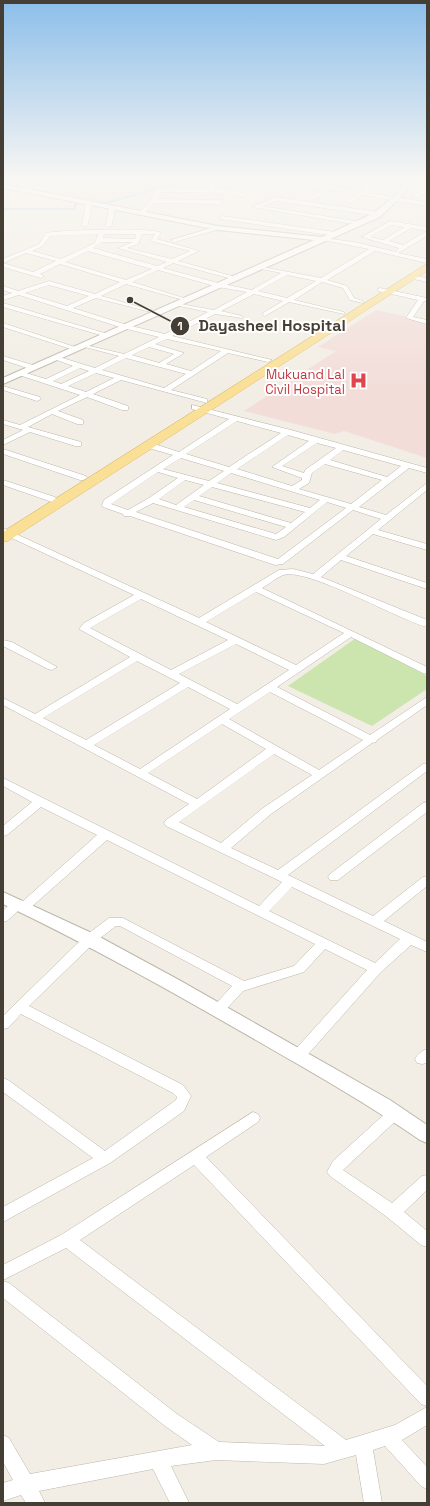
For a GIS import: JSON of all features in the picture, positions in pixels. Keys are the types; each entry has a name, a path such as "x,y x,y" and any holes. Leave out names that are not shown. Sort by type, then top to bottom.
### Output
{"main road":[{"path":"5,533 148,445 268,360 342,313 411,277 427,263"},
{"path":"5,533 52,498 83,478 201,406 427,263"}],"street":[{"path":"3,261 35,248"},
{"path":"123,248 236,278"},
{"path":"68,308 196,251 185,248"},
{"path":"3,381 302,248"},
{"path":"370,248 427,263"},
{"path":"394,254 402,248"},
{"path":"34,274 88,249 219,285 342,313"},
{"path":"265,314 323,280 343,266 374,249"},
{"path":"28,252 126,282 181,302 215,312 240,317"},
{"path":"3,265 51,278"},
{"path":"259,267 343,285 352,299 361,302"},
{"path":"62,386 215,312 286,273"},
{"path":"411,277 427,280"},
{"path":"3,298 49,283 156,313"},
{"path":"3,288 125,327 268,360"},
{"path":"384,291 424,300 409,318 427,322"},
{"path":"3,305 106,336"},
{"path":"3,325 80,347 126,356 191,373"},
{"path":"149,345 180,353 160,365"},
{"path":"166,390 226,351"},
{"path":"3,358 33,368"},
{"path":"56,358 120,378 166,390 201,406 236,418 427,470"},
{"path":"47,381 80,365"},
{"path":"22,373 125,408"},
{"path":"3,443 53,412 120,378"},
{"path":"3,388 37,399"},
{"path":"53,412 80,422"},
{"path":"236,418 106,504 108,507 275,562 280,562 408,465"},
{"path":"3,422 78,444"},
{"path":"177,508 288,432"},
{"path":"307,477 276,467 316,440"},
{"path":"148,445 229,471 387,518"},
{"path":"293,489 306,481 308,472 343,447"},
{"path":"3,451 83,478"},
{"path":"324,461 390,480"},
{"path":"158,470 312,511"},
{"path":"127,514 152,500 184,477"},
{"path":"3,482 52,498"},
{"path":"315,577 427,486"},
{"path":"193,497 292,526"},
{"path":"152,500 270,536 281,535 325,500"},
{"path":"372,531 426,546"},
{"path":"5,533 199,622 297,670"},
{"path":"340,557 427,586"},
{"path":"199,622 285,571 294,570 315,577 427,624"},
{"path":"255,588 427,671"},
{"path":"141,595 87,625 84,629 238,709"},
{"path":"141,773 351,633"},
{"path":"172,674 236,640"},
{"path":"3,644 8,644 52,667"},
{"path":"36,718 136,657"},
{"path":"86,745 187,683"},
{"path":"270,688 372,740"},
{"path":"223,848 267,811 319,774 372,740 427,700"},
{"path":"3,701 198,804"},
{"path":"222,720 319,774"},
{"path":"274,749 170,823 427,947"},
{"path":"260,912 285,878 427,766"},
{"path":"3,781 40,802 105,835 376,969"},
{"path":"3,832 40,802"},
{"path":"334,877 427,806"},
{"path":"3,918 21,906 105,835"},
{"path":"375,922 427,880"},
{"path":"3,897 90,939 218,1009 395,1114 427,1135"},
{"path":"3,1024 90,939 113,921 123,922 242,986"},
{"path":"298,1056 376,969 410,938"},
{"path":"218,1009 238,988 242,986 292,973 304,965 323,944"},
{"path":"3,1215 105,1159 179,1107 184,1096 178,1089 21,1008"},
{"path":"3,1084 105,1159"},
{"path":"395,1114 335,1169 335,1172 393,1212 427,1240"},
{"path":"3,1273 67,1240 253,1118"},
{"path":"195,1156 427,1398"},
{"path":"393,1212 427,1181"},
{"path":"67,1240 345,1450"},
{"path":"3,1288 171,1420 216,1451"},
{"path":"3,1492 27,1484 157,1459 216,1451 324,1455 388,1437 400,1432 427,1415"},
{"path":"388,1437 427,1480"},
{"path":"3,1444 27,1484 36,1503"},
{"path":"363,1445 374,1503"},
{"path":"157,1459 180,1503"}],"shaded area":[{"name":"Mukuand Lal Civil Hospital","path":"376,310 427,321 427,458 344,431 335,434 244,411 336,351 318,347"}],"green space":[{"path":"356,638 427,676 427,689 372,726 288,686"}],"place":[{"name":"Dayasheel Hospital","path":"130,300"},
{"name":"Mukuand Lal Civil Hospital","path":"358,381"}]}
